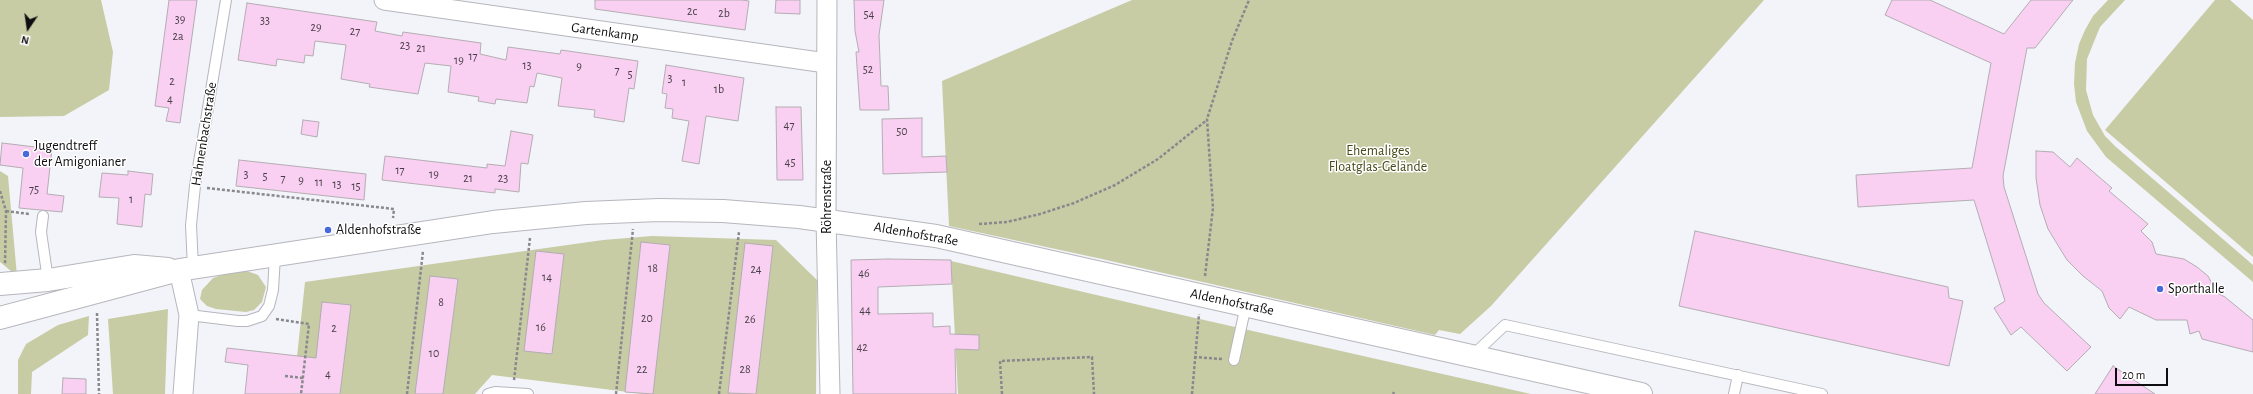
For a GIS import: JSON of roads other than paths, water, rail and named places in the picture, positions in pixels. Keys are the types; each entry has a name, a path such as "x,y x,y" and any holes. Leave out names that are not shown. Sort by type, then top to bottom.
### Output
{"street":[{"name":"Gartenkamp","path":"384,0 826,63"},
{"name":"Röhrenstraße","path":"828,0 826,63 826,220 830,394"},
{"name":"Aldenhofstraße","path":"0,318 186,269 425,233 532,219 635,211 742,213 826,220 936,236 1640,394"},
{"name":"Aldenhofstraße","path":"3,284 48,280 134,266 186,269"},
{"path":"183,394 189,315 186,269"}],"lane":[{"name":"Hahnenbachstraße","path":"186,269 195,186 226,0"},
{"path":"43,216 41,232 48,280"},
{"path":"189,315 238,321 247,321 262,316 269,306 273,290 275,256"},
{"path":"1234,360 1246,305"},
{"path":"1472,356 1505,325 1822,394"},
{"path":"1734,394 1738,375"},
{"path":"488,394 495,392 528,394"}],"place":[{"name":"Jugendtreff der Amigonianer","path":"26,154"},
{"name":"Aldenhofstraße","path":"328,230"},
{"name":"Sporthalle","path":"2160,289"}],"park label":[{"name":"Ehemaliges Floatglas-Gelände","path":"1378,160"}]}
